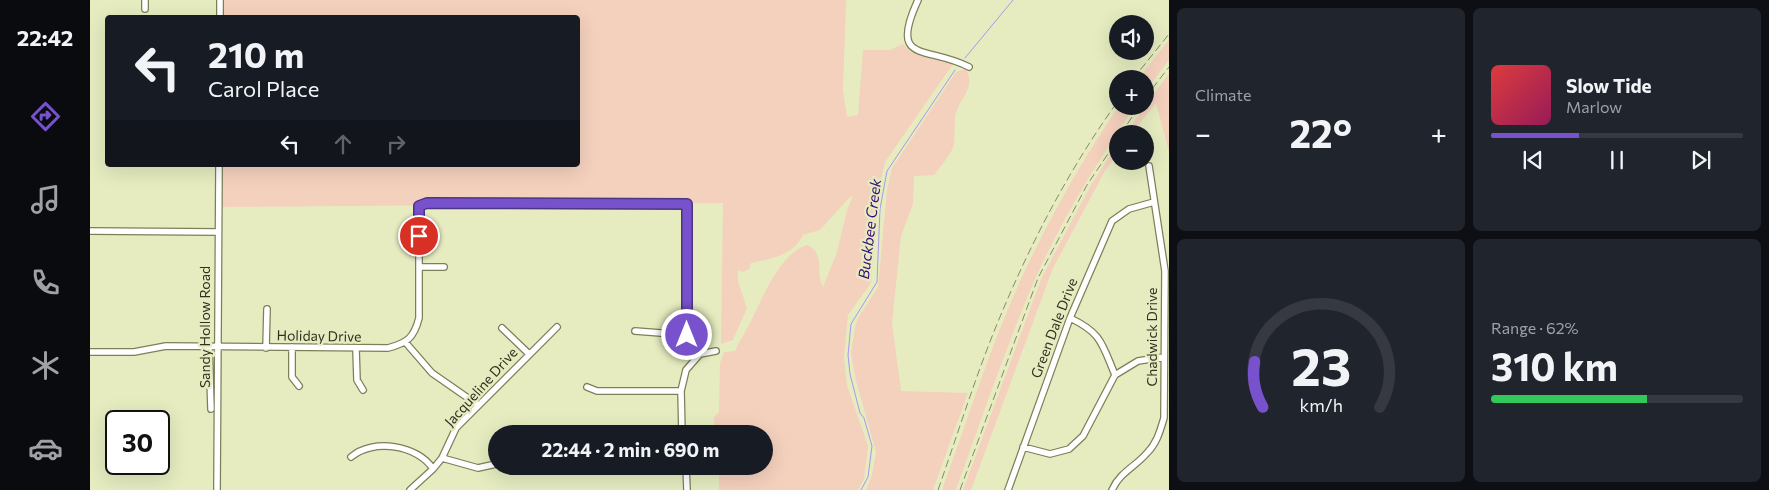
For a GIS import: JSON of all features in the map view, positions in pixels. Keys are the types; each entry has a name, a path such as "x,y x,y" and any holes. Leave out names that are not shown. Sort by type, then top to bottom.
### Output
{"street":[{"path":"145,0 146,9"},
{"path":"220,0 220,15"},
{"path":"918,0 906,30 906,37 912,47 969,67"},
{"name":"Sandy Hollow Road","path":"218,490 219,167"},
{"name":"Chadwick Drive","path":"1112,490 1123,472 1146,454 1157,440 1164,418 1167,271 1150,170"},
{"path":"478,405 432,374 406,343 415,332 419,318 419,206 436,202 687,204 687,335 700,354"},
{"name":"Green Dale Drive","path":"1008,490 1070,318 1112,221 1129,210 1154,202"},
{"path":"90,231 218,232"},
{"path":"420,267 444,267"},
{"path":"266,348 267,309"},
{"path":"1070,318 1087,326 1099,336 1115,375"},
{"name":"Jacqueline Drive","path":"410,490 442,458 456,428 528,353 556,327"},
{"path":"502,328 528,353"},
{"path":"635,331 687,335"},
{"name":"Holiday Drive","path":"90,352 134,352 166,346 356,349 388,348 406,343"},
{"path":"209,347 211,409"},
{"path":"292,348 292,376 299,386"},
{"path":"356,349 357,380 364,390"},
{"path":"682,425 681,391 686,370 700,354 716,351"},
{"path":"1024,447 1050,454 1069,449 1083,436 1115,375 1138,361 1164,357"},
{"path":"587,387 597,391 681,391"},
{"path":"351,457 359,450 388,447 403,448 417,452 427,459 433,469"},
{"path":"442,458 478,468 488,466"},
{"path":"686,475 687,490"}],"shaded area":[{"path":"221,0 846,0 843,90 847,117 858,115 863,50 890,50 903,44 920,55 953,64 885,162 878,192 871,283 848,315 844,358 847,385 868,446 864,479 858,490 719,490 719,475 773,475 773,425 714,425 714,417 719,412 720,363 724,352 735,351 774,275 789,256 798,249 807,245 816,253 823,287 837,252 847,210 853,196 820,230 803,235 799,242 788,252 774,258 751,263 749,269 743,272 738,270 738,281 747,308 733,340 721,344 723,203 222,207 222,167 580,167 580,15 221,15"},
{"path":"1169,40 1169,60 1154,80 1154,70 1145,70"},
{"path":"966,69 969,76 968,89 956,112 952,150 934,175 914,176 913,204 901,236 892,323 901,391 968,393 933,490 866,490 872,475 876,452 856,381 851,353 858,318 878,287 887,190 892,168 956,72"},
{"path":"1169,73 1169,152 1156,103 1154,105 1154,94"},
{"path":"1113,115 1129,115 1123,125 1109,125 1109,146 1063,223 1027,298 956,490 942,490 983,374 1017,288 1040,240 1094,143"},
{"path":"1139,115 1146,115 1138,125 1131,125"},
{"path":"1109,157 1109,165 1053,268 971,490 963,490 1042,277 1091,185"}],"waterway":[{"path":"965,58 1013,0"},
{"name":"Buckbee Creek","path":"861,490 868,477 872,446 864,418 860,413 850,374 848,355 851,324 877,282 880,209 887,171 955,70"}],"railway":[{"path":"1140,70 1169,34"},
{"path":"1154,86 1169,67"},
{"path":"938,490 987,349 1021,269 1065,183 1109,114"},
{"path":"1127,125 1133,115"},
{"path":"960,490 1038,278 1087,185 1109,152"}],"route":[{"path":"419,236 419,206 427,203 687,204 687,335"}]}
